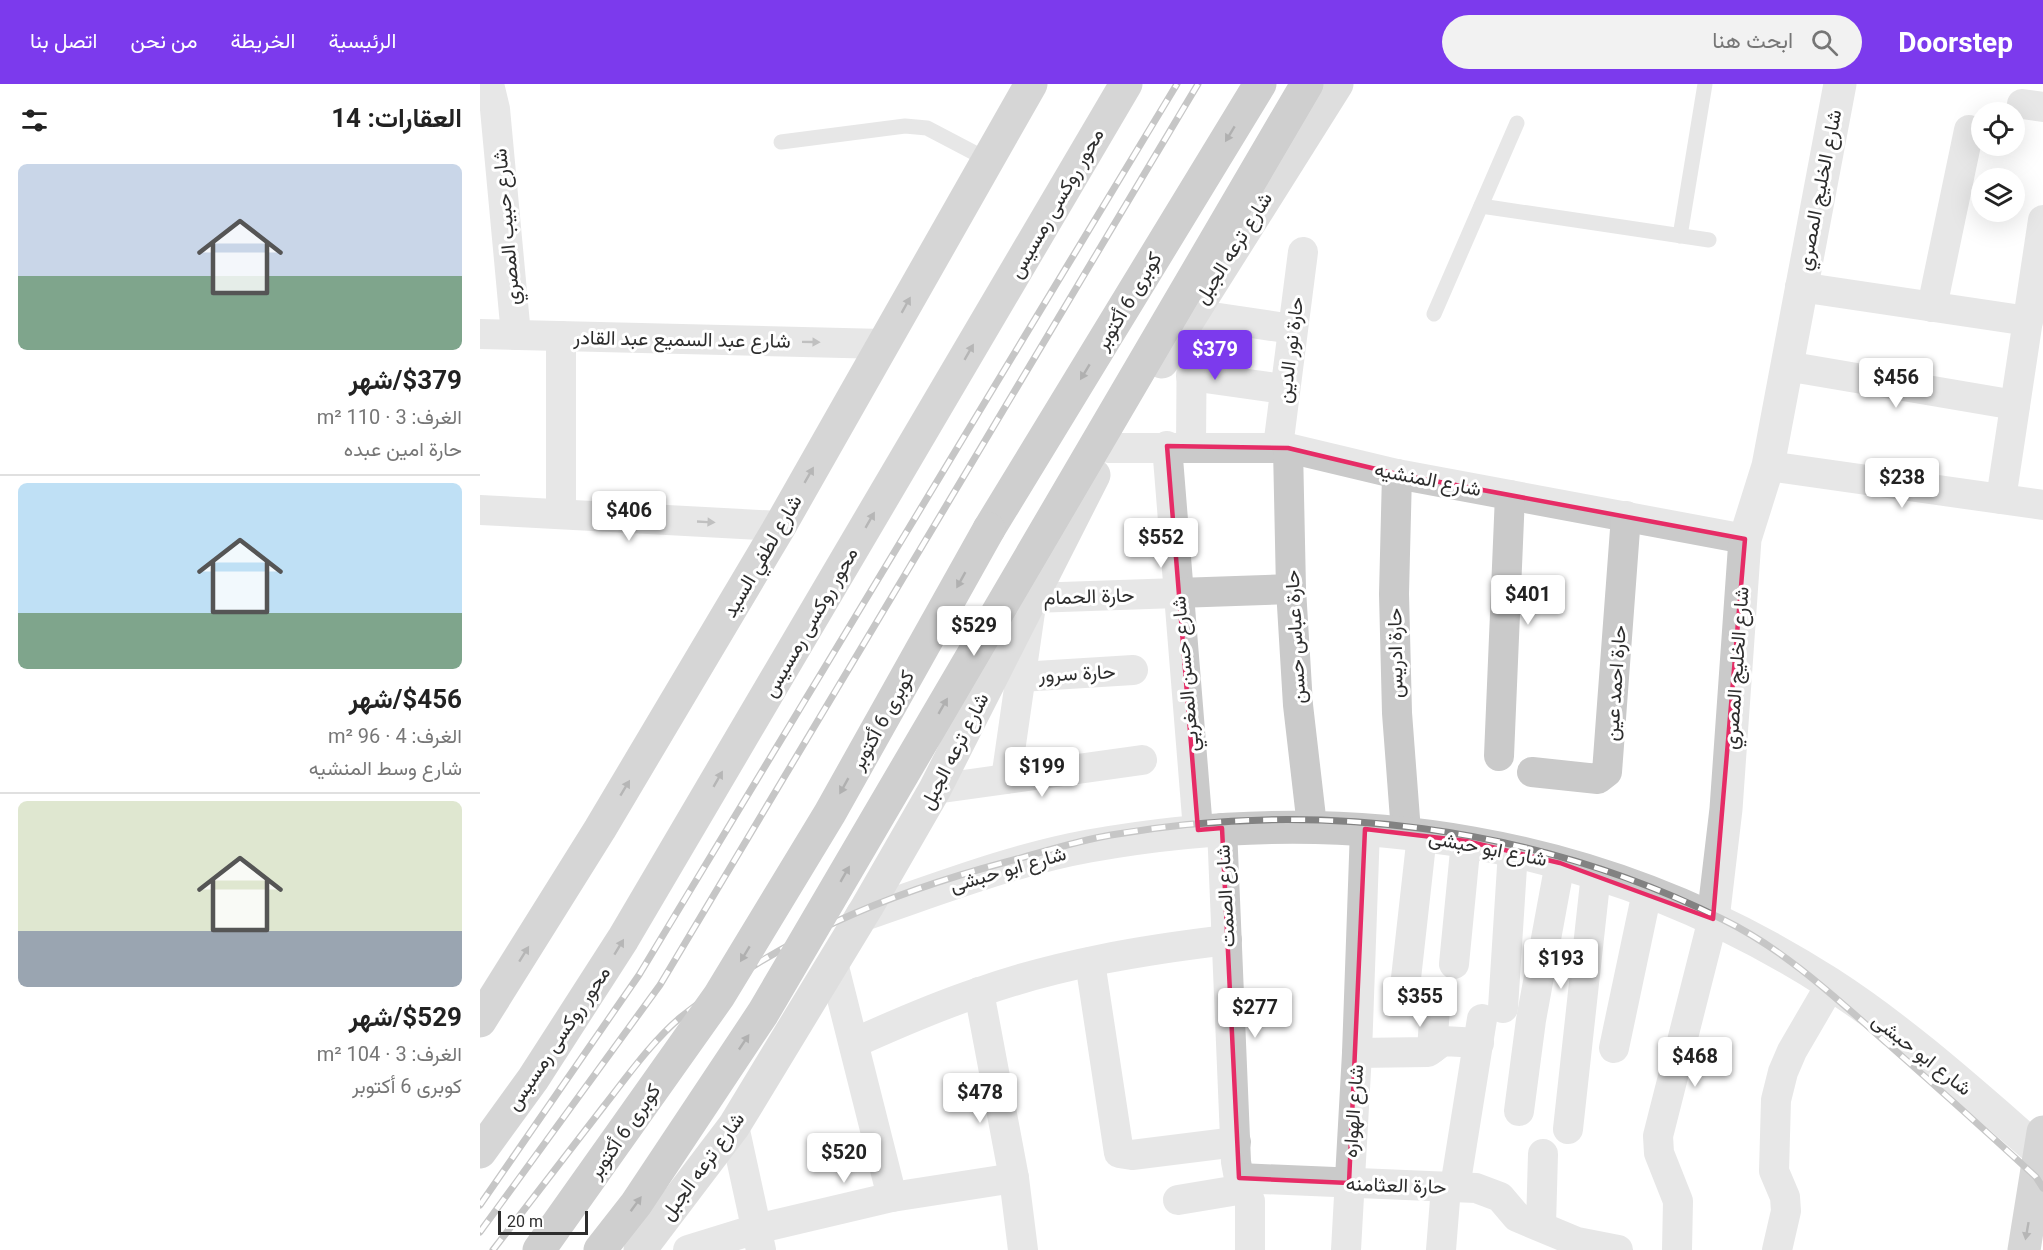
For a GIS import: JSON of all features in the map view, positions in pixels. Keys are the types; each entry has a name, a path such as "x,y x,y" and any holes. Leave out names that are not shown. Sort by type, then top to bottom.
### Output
{"highway":[{"name":"كوبرى 6 أكتوبر","path":"539,1250 719,996 830,813 989,529 1260,84"},
{"path":"600,1250 636,1204 763,1013 1307,84"}],"main road":[{"name":"شارع لطفي السيد","path":"480,1021 491,985 780,526 1031,84"},
{"name":"محور روكسى رمسيس","path":"480,1152 540,1069 624,939 1126,84"},
{"name":"شارع ترعه الجبل","path":"640,1250 734,1126 862,915 936,789 1108,448 1337,84"},
{"path":"2024,1250 2039,1190 2041,1142"}],"street":[{"name":"شارع حبيب المصري","path":"489,84 495,109 516,335"},
{"name":"شارع الخليج المصري","path":"1677,1250 1678,1201 1659,1153 1658,1136 1713,919 1726,809 1745,539 1768,466 1840,84"},
{"path":"1932,307 1969,130"},
{"path":"2001,499 2028,321 2038,290 2043,220"},
{"name":"حارة نور الدين","path":"1283,447 1284,389 1303,252"},
{"path":"1800,287 2028,321"},
{"path":"1192,314 1292,328"},
{"name":"شارع حسن المغربي","path":"1192,314 1191,376 1179,446 1178,593 1210,829"},
{"name":"شارع عبد السميع عبد القادر","path":"480,334 884,344"},
{"path":"561,336 561,514"},
{"path":"1786,366 2015,405"},
{"path":"1191,376 1284,389"},
{"name":"شارع المنشيه","path":"1108,448 1283,447 1397,474 1745,539"},
{"name":"حارة عباس حسن","path":"1283,447 1298,705 1312,826"},
{"path":"1768,466 2043,505"},
{"name":"حارة ادريس","path":"1397,474 1394,594 1396,701 1414,833 1404,996"},
{"path":"1499,756 1510,495"},
{"path":"480,510 780,526"},
{"name":"حارة احمد عين","path":"1532,772 1598,779 1607,772 1626,516"},
{"name":"حارة الحمام","path":"1032,598 1291,589"},
{"path":"1006,779 1032,598"},
{"name":"حارة سرور","path":"1020,677 1133,670"},
{"path":"936,789 1142,760"},
{"name":"شارع ابو حبشى","path":"862,915 978,875 1086,846 1210,829 1312,826 1414,833 1466,841 1513,851 1596,874 1713,919 1770,948 1831,984 2041,1142"},
{"name":"شارع الصمت","path":"1210,829 1227,940 1236,1142 1242,1184 1250,1201 1250,1250"},
{"name":"شارع الهواره","path":"1346,1250 1357,1053 1365,829"},
{"path":"1454,964 1466,841"},
{"path":"1441,1250 1451,1187 1488,1023 1513,851"},
{"path":"1519,1111 1531,1020 1560,863"},
{"path":"1568,1129 1596,874"},
{"path":"1614,1048 1647,892"},
{"path":"854,1043 979,992 1090,962 1227,940"},
{"path":"1090,962 1119,1153 1132,1155 1236,1142"},
{"path":"833,963 892,1197"},
{"path":"1777,1250 1786,1211 1785,1197 1774,1171 1776,1100 1783,1072 1792,1051 1831,984"},
{"path":"979,992 1014,1178 1023,1250"},
{"path":"1432,1049 1435,1008"},
{"path":"1357,1053 1428,1052 1443,1041 1488,1023"},
{"path":"734,1126 758,1240"},
{"path":"1541,1225 1543,1154"},
{"path":"688,1250 758,1240 892,1197 1014,1178"},
{"name":"حارة العثامنه","path":"1178,1200 1242,1184 1349,1183 1476,1188 1500,1197 1517,1217 1541,1225 1577,1242 1610,1250"}],"lane":[{"path":"1680,236 1705,84"},
{"path":"1434,314 1517,123"},
{"path":"781,142 905,126 927,128 988,160"},
{"path":"1481,206 1709,240"}],"highlighted area":[{"path":"1167,446 1288,448 1397,474 1745,539 1713,919 1560,863 1466,841 1365,829 1349,1183 1239,1178 1222,828 1198,830"}],"railway":[{"path":"480,1205 639,975 1177,84"},
{"path":"480,1232 660,985 1198,84"},
{"path":"493,1250 660,1037 681,1017 718,989 795,942 835,922 918,889 1071,844 1111,835 1188,824 1266,820 1345,821 1423,829 1501,842 1577,862 1651,887 1722,919 1767,945 1829,992 2018,1160 2036,1177 2043,1188"}]}
